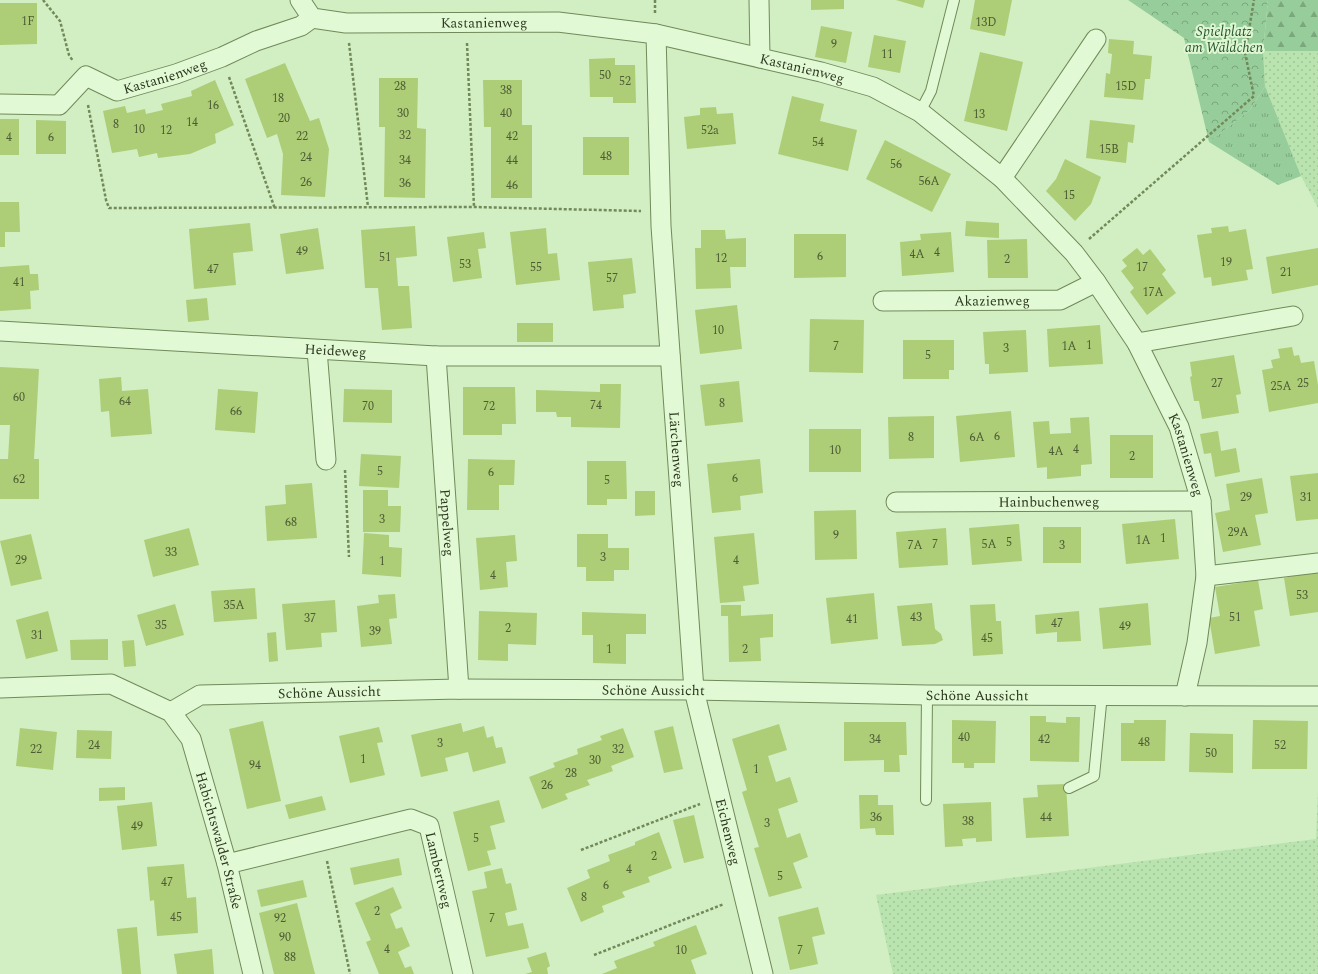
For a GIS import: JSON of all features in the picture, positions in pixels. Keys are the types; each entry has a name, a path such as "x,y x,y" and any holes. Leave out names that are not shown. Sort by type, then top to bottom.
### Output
{"street":[{"path":"300,0 312,18"},
{"path":"759,0 760,58"},
{"name":"Kastanienweg","path":"86,76 117,92 176,74 222,57 256,41 301,26 312,18 346,23 558,22 656,34 820,72 873,87 920,112 1002,178 1074,253 1096,282 1137,343 1179,427 1201,501 1206,576 1197,643 1185,696"},
{"path":"656,34 662,209"},
{"path":"1002,178 1096,39"},
{"path":"0,104 59,105 86,76"},
{"name":"Lärchenweg","path":"662,209 661,226 694,690"},
{"name":"Akazienweg","path":"883,301 1060,300 1096,282"},
{"path":"1137,343 1293,316"},
{"name":"Heideweg","path":"0,331 436,356 670,356"},
{"path":"317,350 326,460"},
{"name":"Pappelweg","path":"436,356 459,689"},
{"name":"Hainbuchenweg","path":"896,502 1201,501"},
{"path":"1206,576 1318,562"},
{"path":"0,688 111,684 171,712"},
{"name":"Schöne Aussicht","path":"171,712 200,695 459,689 694,690 927,695 1102,694 1185,696 1318,696"},
{"name":"Eichenweg","path":"694,690 763,974"},
{"name":"Habichtswalder Straße","path":"171,712 191,740 227,864 253,974"},
{"name":"Lambertweg","path":"227,864 411,819 429,826 464,974"}],"lane":[{"path":"920,112 931,91 954,0"},
{"path":"1069,788 1094,776 1102,694"},
{"path":"926,800 927,695"}],"path":[{"path":"43,0 60,22 69,55 86,76 88,108 106,200 109,208 275,209 474,207 655,211 662,209"},
{"path":"1074,253 1254,96 1246,53 1254,0"},
{"path":"466,22 474,207"},
{"path":"346,23 368,207"},
{"path":"222,57 275,209"},
{"path":"326,460 340,460 345,469 349,557"},
{"path":"581,850 720,796"},
{"path":"323,840 350,974"},
{"path":"594,955 744,896"}],"green space":[{"name":"Spielplatz am Wäldchen","path":"1128,0 1268,0 1263,51 1265,86 1250,110 1209,142 1184,38"},
{"path":"1268,0 1318,0 1318,51 1263,51"},
{"path":"1263,51 1318,51 1318,208 1301,176 1265,86"},
{"path":"1265,86 1301,176 1278,185 1209,142 1250,110"},
{"path":"1318,791 1318,974 893,974 876,895 1316,839"}],"building":[{"path":"811,0 844,0 844,9 811,10"},
{"path":"896,0 925,0 923,8"},
{"path":"975,0 1012,0 1005,36 970,29"},
{"path":"0,3 37,3 37,44 0,45"},
{"path":"821,26 852,32 846,63 815,57"},
{"path":"874,35 906,41 900,73 868,67"},
{"path":"1109,39 1134,41 1133,54 1152,56 1150,79 1145,79 1143,100 1104,97 1106,73 1110,74 1112,54 1108,53"},
{"path":"980,52 1023,62 1007,131 964,121"},
{"path":"615,58 615,65 635,65 636,103 613,103 613,97 590,97 589,59"},
{"path":"285,63 310,121 319,118 329,149 325,197 281,195 283,154 277,134 267,138 245,79"},
{"path":"379,78 418,78 417,128 426,129 425,198 384,197 385,127 379,127"},
{"path":"215,80 234,125 215,134 216,143 190,154 158,158 157,153 139,157 137,149 112,153 103,111 125,106 127,113 145,109 146,114 163,110 161,104 192,96 191,91"},
{"path":"483,80 522,80 522,125 532,125 532,198 491,198 491,127 484,127"},
{"path":"792,96 824,104 820,121 857,130 848,171 778,154"},
{"path":"716,107 717,114 733,113 736,144 687,149 684,117 700,115 700,108"},
{"path":"0,119 19,119 19,155 0,155"},
{"path":"36,120 66,121 66,154 36,154"},
{"path":"1090,120 1135,125 1133,143 1128,142 1126,163 1086,158"},
{"path":"583,137 629,137 629,175 583,175"},
{"path":"885,140 951,174 932,212 866,179"},
{"path":"1065,159 1101,177 1091,204 1075,221 1046,191 1056,179"},
{"path":"0,202 19,202 20,232 5,232 5,247 0,247"},
{"path":"966,221 999,223 999,238 965,236"},
{"path":"250,223 253,251 233,253 236,285 194,289 189,229"},
{"path":"415,226 417,256 396,258 398,286 409,286 412,328 382,330 378,288 365,288 361,230"},
{"path":"1228,226 1229,232 1246,229 1253,269 1246,270 1248,280 1212,286 1211,277 1204,278 1197,235 1212,233 1211,228"},
{"path":"318,228 324,269 286,274 280,234"},
{"path":"546,228 548,254 557,253 560,280 516,285 510,232"},
{"path":"701,230 725,230 726,239 746,238 746,267 730,267 731,288 696,289 695,248 701,248"},
{"path":"484,232 486,248 478,249 482,278 453,282 447,237"},
{"path":"951,232 954,272 902,276 900,242 921,240 920,234"},
{"path":"794,234 846,234 846,277 794,278"},
{"path":"1027,239 1028,278 988,278 987,240"},
{"path":"1137,248 1143,255 1150,249 1166,270 1162,274 1176,293 1147,315 1130,292 1134,288 1121,271 1127,266 1122,260"},
{"path":"1318,248 1318,285 1272,294 1266,257"},
{"path":"632,258 636,293 623,295 624,308 593,311 588,262"},
{"path":"29,265 30,274 38,274 39,290 30,291 31,309 0,311 0,267"},
{"path":"207,298 209,320 188,322 186,300"},
{"path":"737,305 742,349 700,354 695,310"},
{"path":"810,319 864,320 863,373 809,372"},
{"path":"517,323 553,323 553,342 517,342"},
{"path":"1100,325 1103,364 1049,367 1047,329"},
{"path":"1026,330 1028,372 989,374 989,364 985,364 983,332"},
{"path":"903,340 954,340 954,370 949,370 949,379 903,379"},
{"path":"1292,347 1294,356 1299,355 1301,363 1314,361 1318,385 1318,403 1269,412 1262,370 1273,368 1271,360 1280,358 1278,349"},
{"path":"1234,355 1241,394 1236,395 1239,413 1202,419 1199,401 1194,401 1190,377 1192,376 1190,362"},
{"path":"0,367 39,369 34,459 39,459 39,499 0,499 0,459 8,459 10,425 0,425"},
{"path":"121,377 122,391 148,389 152,434 111,437 109,411 101,412 99,379"},
{"path":"739,381 743,422 705,426 700,385"},
{"path":"600,384 621,384 620,428 571,427 571,417 557,417 556,412 536,412 536,390 600,392"},
{"path":"463,387 515,387 516,424 502,424 502,435 463,435"},
{"path":"218,389 258,392 255,433 215,430"},
{"path":"344,389 392,390 392,423 343,422"},
{"path":"1011,411 1015,457 960,462 956,416"},
{"path":"934,416 934,458 889,459 888,417"},
{"path":"1089,417 1092,464 1081,465 1081,476 1047,479 1047,467 1037,468 1033,422 1049,421 1050,434 1071,433 1070,418"},
{"path":"809,429 861,429 861,472 809,472"},
{"path":"1218,431 1221,451 1236,448 1240,472 1215,477 1211,453 1204,454 1200,434"},
{"path":"1110,435 1153,435 1153,478 1110,478"},
{"path":"361,454 401,456 399,488 359,486"},
{"path":"468,459 515,460 514,485 499,485 499,510 467,510"},
{"path":"760,459 763,493 740,496 741,510 712,513 707,464"},
{"path":"587,461 626,461 627,499 607,499 607,505 587,505"},
{"path":"1318,473 1318,519 1296,521 1290,476"},
{"path":"1262,478 1268,513 1255,515 1261,545 1223,552 1215,513 1230,510 1226,484"},
{"path":"312,483 317,538 267,541 265,506 286,504 285,485"},
{"path":"363,490 388,490 388,506 401,506 400,532 363,532"},
{"path":"635,491 655,491 655,515 635,516"},
{"path":"856,510 857,559 815,560 814,511"},
{"path":"1175,519 1179,559 1126,564 1122,524"},
{"path":"1019,524 1022,561 972,565 969,528"},
{"path":"1043,527 1081,527 1081,563 1043,563"},
{"path":"189,528 199,565 153,577 144,540"},
{"path":"946,528 948,565 899,568 896,532"},
{"path":"364,533 389,535 389,547 402,548 401,577 362,574"},
{"path":"754,533 759,584 743,586 745,601 720,603 714,537"},
{"path":"31,534 42,579 11,586 0,541"},
{"path":"577,534 608,534 608,548 629,548 629,570 614,570 614,581 586,581 586,567 577,567"},
{"path":"515,535 517,561 506,562 508,587 480,590 476,538"},
{"path":"1318,571 1318,612 1290,616 1284,578"},
{"path":"1258,580 1263,609 1254,611 1260,646 1215,654 1209,618 1220,616 1215,587"},
{"path":"255,588 257,619 214,622 211,591"},
{"path":"874,593 878,639 831,644 826,598"},
{"path":"395,594 397,618 389,619 392,644 361,647 357,606 379,603 378,595"},
{"path":"335,600 337,632 321,633 322,647 286,650 282,604"},
{"path":"932,603 935,629 941,634 943,640 935,644 902,646 897,606"},
{"path":"1148,603 1151,645 1103,649 1099,608"},
{"path":"175,604 184,635 146,646 137,615"},
{"path":"995,604 996,621 1001,621 1003,654 973,656 970,605"},
{"path":"721,605 741,605 741,616 773,614 773,637 760,638 761,661 729,662 728,616 721,616"},
{"path":"48,611 58,651 26,659 16,620"},
{"path":"479,611 537,613 536,645 508,644 508,661 478,660"},
{"path":"1079,611 1081,641 1057,642 1057,632 1036,634 1035,615"},
{"path":"582,612 646,614 646,634 626,634 626,664 593,663 593,635 582,635"},
{"path":"276,632 278,661 269,662 267,633"},
{"path":"108,639 108,660 71,660 70,640"},
{"path":"134,640 136,666 124,667 122,641"},
{"path":"1030,716 1046,716 1046,722 1066,723 1066,717 1080,717 1079,762 1030,761"},
{"path":"952,720 996,721 995,763 974,763 974,768 964,768 964,763 952,763"},
{"path":"1134,720 1166,720 1165,761 1121,761 1121,723 1134,723"},
{"path":"1253,720 1308,721 1307,769 1252,769"},
{"path":"263,721 281,801 247,809 229,729"},
{"path":"844,722 906,722 907,755 899,755 900,772 884,772 884,760 844,761"},
{"path":"461,723 463,732 484,726 487,738 493,736 496,748 502,747 506,763 473,772 468,752 445,758 448,771 421,777 411,735"},
{"path":"779,724 787,750 768,756 776,782 790,777 798,802 778,809 787,838 800,833 808,857 793,863 802,888 769,897 754,848 759,847 742,792 747,790 732,739"},
{"path":"673,726 683,769 664,773 654,731"},
{"path":"379,727 383,742 377,743 385,775 350,783 339,736"},
{"path":"20,728 57,732 53,770 16,766"},
{"path":"623,728 634,757 611,766 613,771 587,780 590,785 565,794 568,799 542,809 529,777 555,767 553,763 578,754 577,749 602,740 600,736"},
{"path":"77,730 112,731 111,759 76,758"},
{"path":"1190,733 1233,734 1233,773 1189,772"},
{"path":"1066,784 1069,836 1026,838 1023,798 1038,797 1037,785"},
{"path":"125,787 125,800 99,801 99,788"},
{"path":"859,795 878,795 878,805 893,805 894,835 876,835 875,828 860,829"},
{"path":"322,796 326,810 289,819 285,805"},
{"path":"499,800 505,822 490,826 496,849 487,851 491,865 468,871 453,812"},
{"path":"152,802 157,846 122,850 117,806"},
{"path":"991,802 992,841 976,842 976,838 962,839 963,846 945,847 943,804"},
{"path":"694,815 704,858 684,863 673,820"},
{"path":"659,832 672,868 648,877 650,882 622,892 625,897 602,906 604,912 581,922 567,888 590,878 587,870 610,861 608,855 635,845 635,842"},
{"path":"399,858 402,875 354,885 350,868"},
{"path":"184,864 187,898 196,897 198,933 157,936 154,900 150,901 147,867"},
{"path":"502,868 506,884 511,883 517,910 505,913 508,926 523,923 529,948 486,957 472,891 487,888 484,872"},
{"path":"303,880 307,897 261,907 257,890"},
{"path":"393,887 402,908 390,914 396,929 402,927 410,946 398,952 405,968 411,966 414,974 379,974 366,942 371,940 355,903"},
{"path":"297,903 315,974 274,974 259,913"},
{"path":"818,907 825,934 812,937 818,964 790,970 778,917"},
{"path":"696,925 707,954 691,960 696,974 602,974 617,968 614,961 655,946 653,942"},
{"path":"137,927 141,974 122,974 117,929"},
{"path":"212,949 214,974 177,974 174,954"},
{"path":"546,952 550,966 547,968 548,974 525,974 532,972 527,958"}]}
